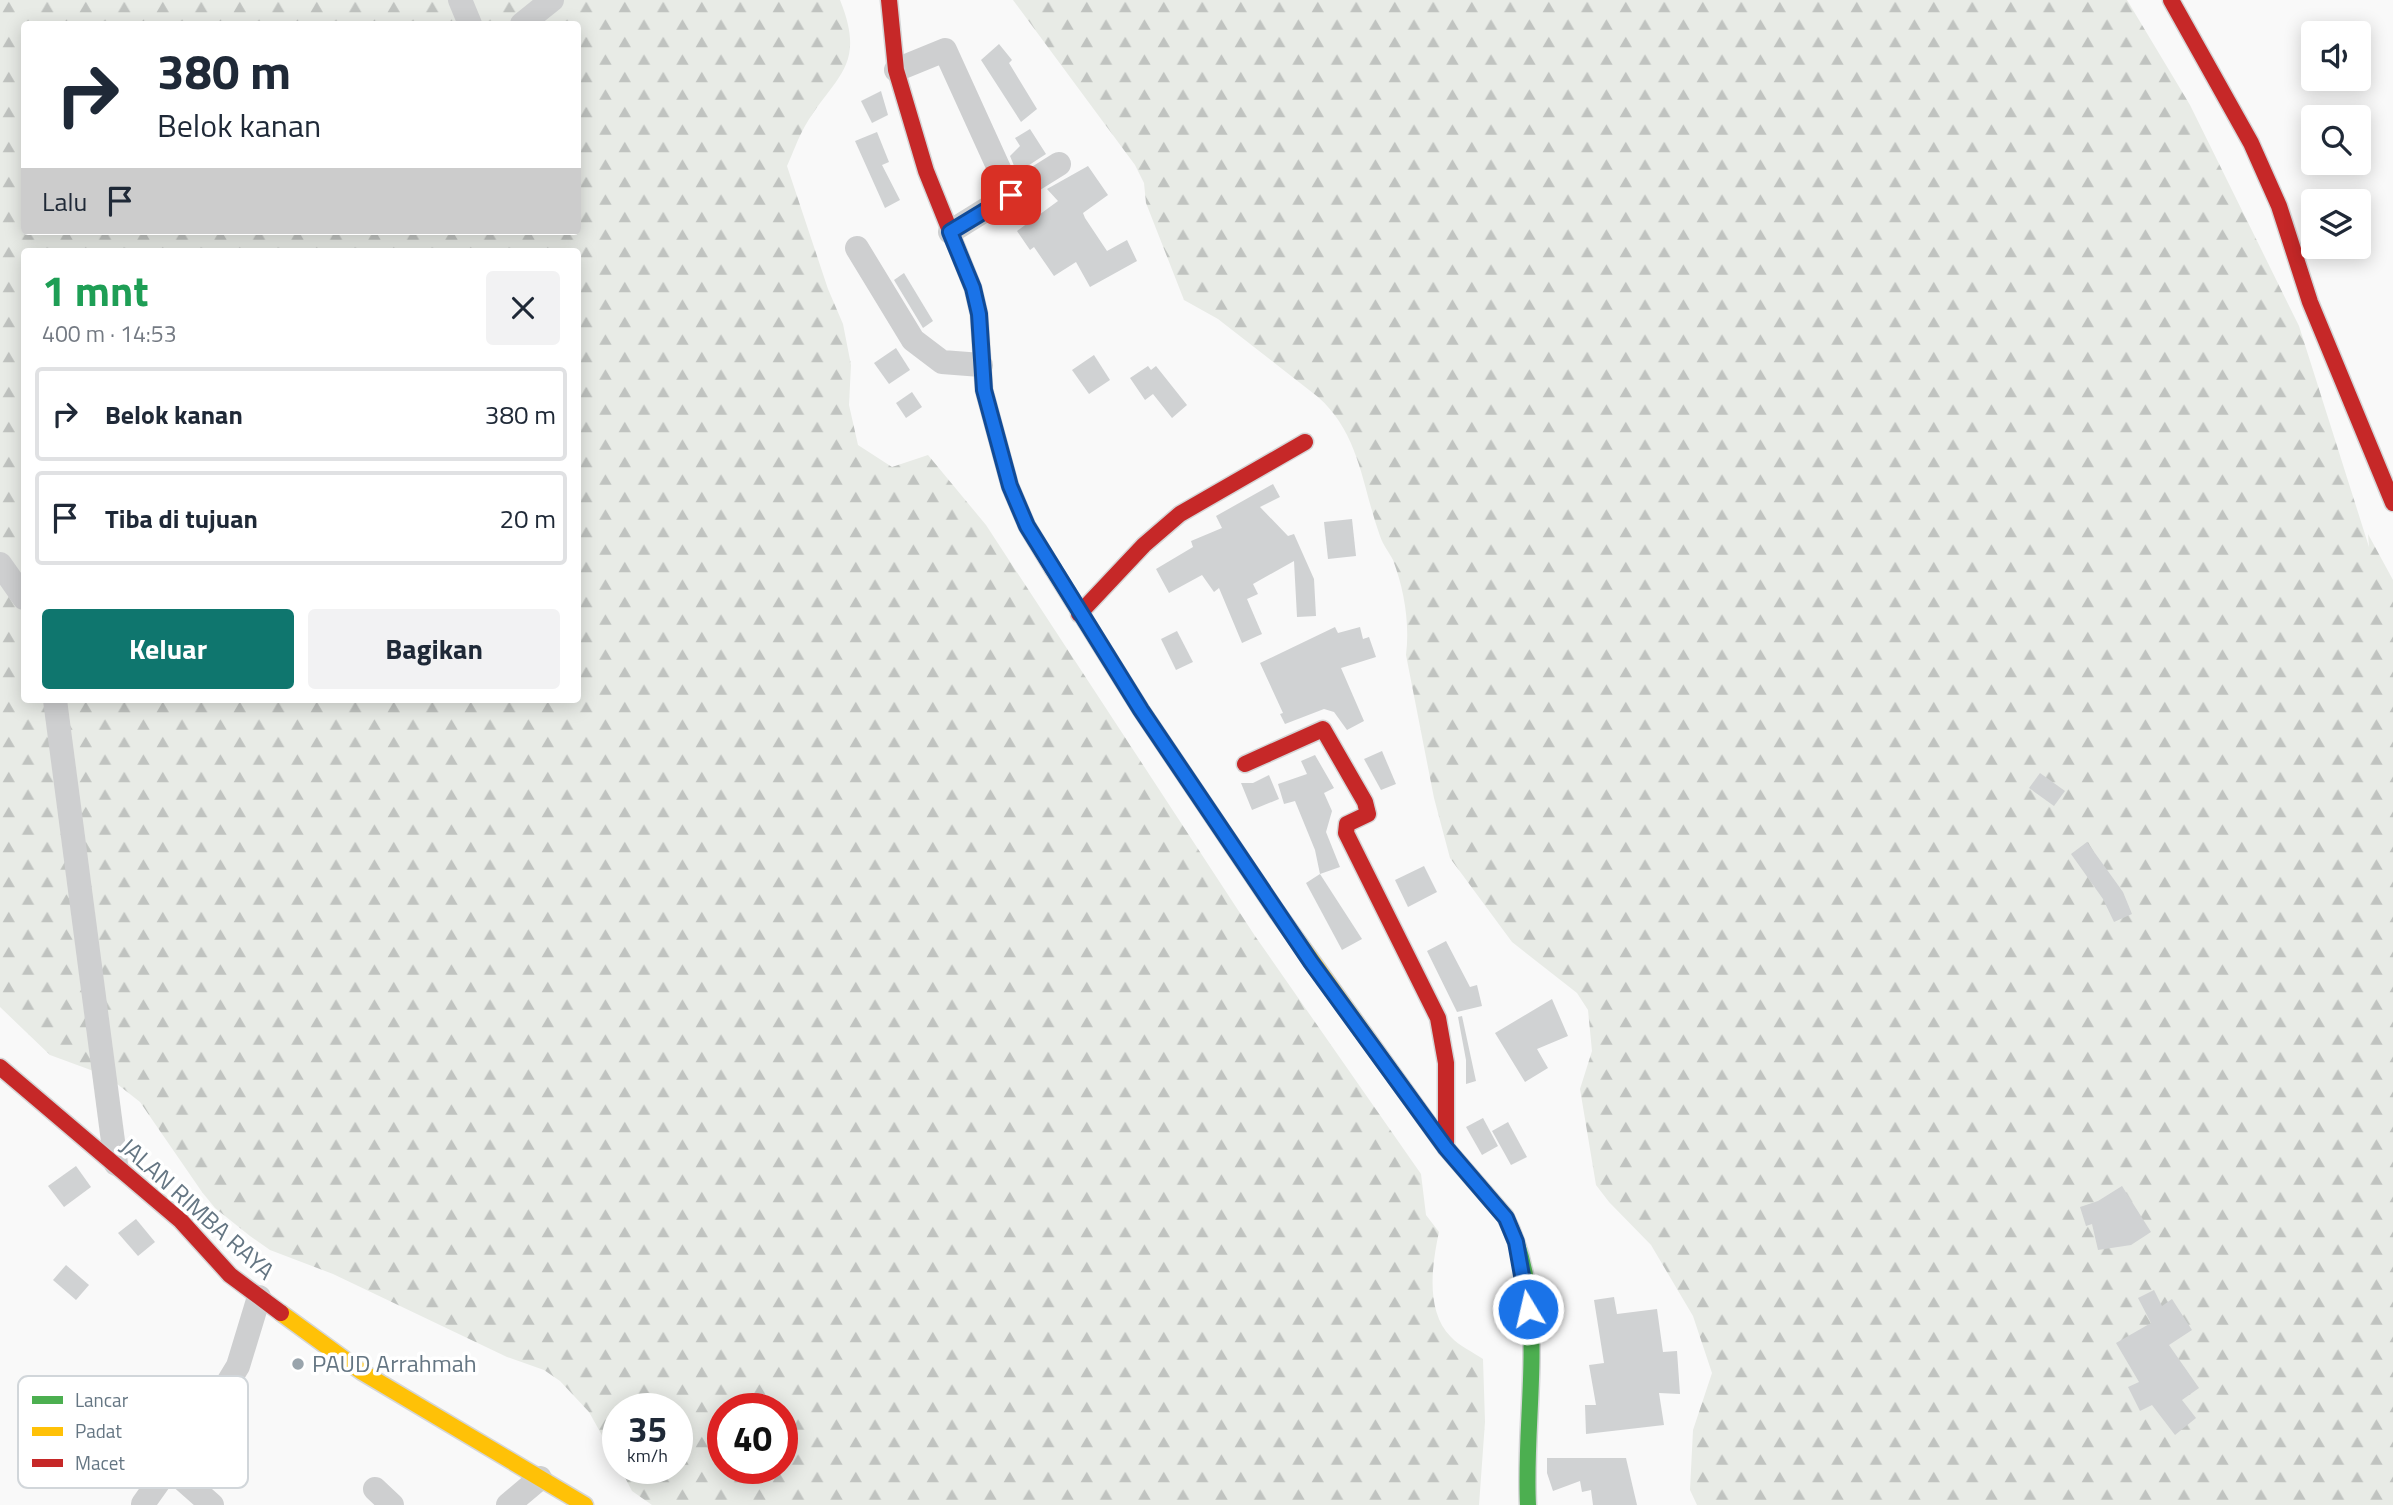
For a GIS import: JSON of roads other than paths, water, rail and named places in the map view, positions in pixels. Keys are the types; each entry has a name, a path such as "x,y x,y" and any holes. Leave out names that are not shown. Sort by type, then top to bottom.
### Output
{"street":[{"path":"460,0 469,21"},
{"path":"526,21 552,0"},
{"path":"889,0 896,70 926,170 973,288 979,314 984,390 1010,486 1027,526 1079,614 1311,962 1446,1148 1506,1218 1516,1242 1532,1345 1525,1444 1528,1505"},
{"path":"2171,0 2251,143 2279,206 2310,302 2364,427 2393,503"},
{"path":"896,70 945,50 1011,195"},
{"path":"950,232 1059,164"},
{"path":"857,248 913,340 942,362 981,365"},
{"path":"1079,614 1098,598 1144,545 1180,514 1305,442"},
{"path":"0,564 21,594"},
{"path":"55,703 116,1164"},
{"path":"1245,764 1322,729 1365,802 1368,814 1347,824 1346,833 1438,1018 1446,1063 1446,1148"},
{"name":"JALAN RIMBA RAYA","path":"0,1067 181,1221 230,1275 259,1297 362,1372 585,1505"},
{"path":"231,1376 238,1366 259,1297"},
{"path":"509,1505 540,1478"},
{"path":"143,1504 155,1488"},
{"path":"193,1488 212,1505"}],"place":[{"name":"PAUD Arrahmah","path":"298,1364"}]}
